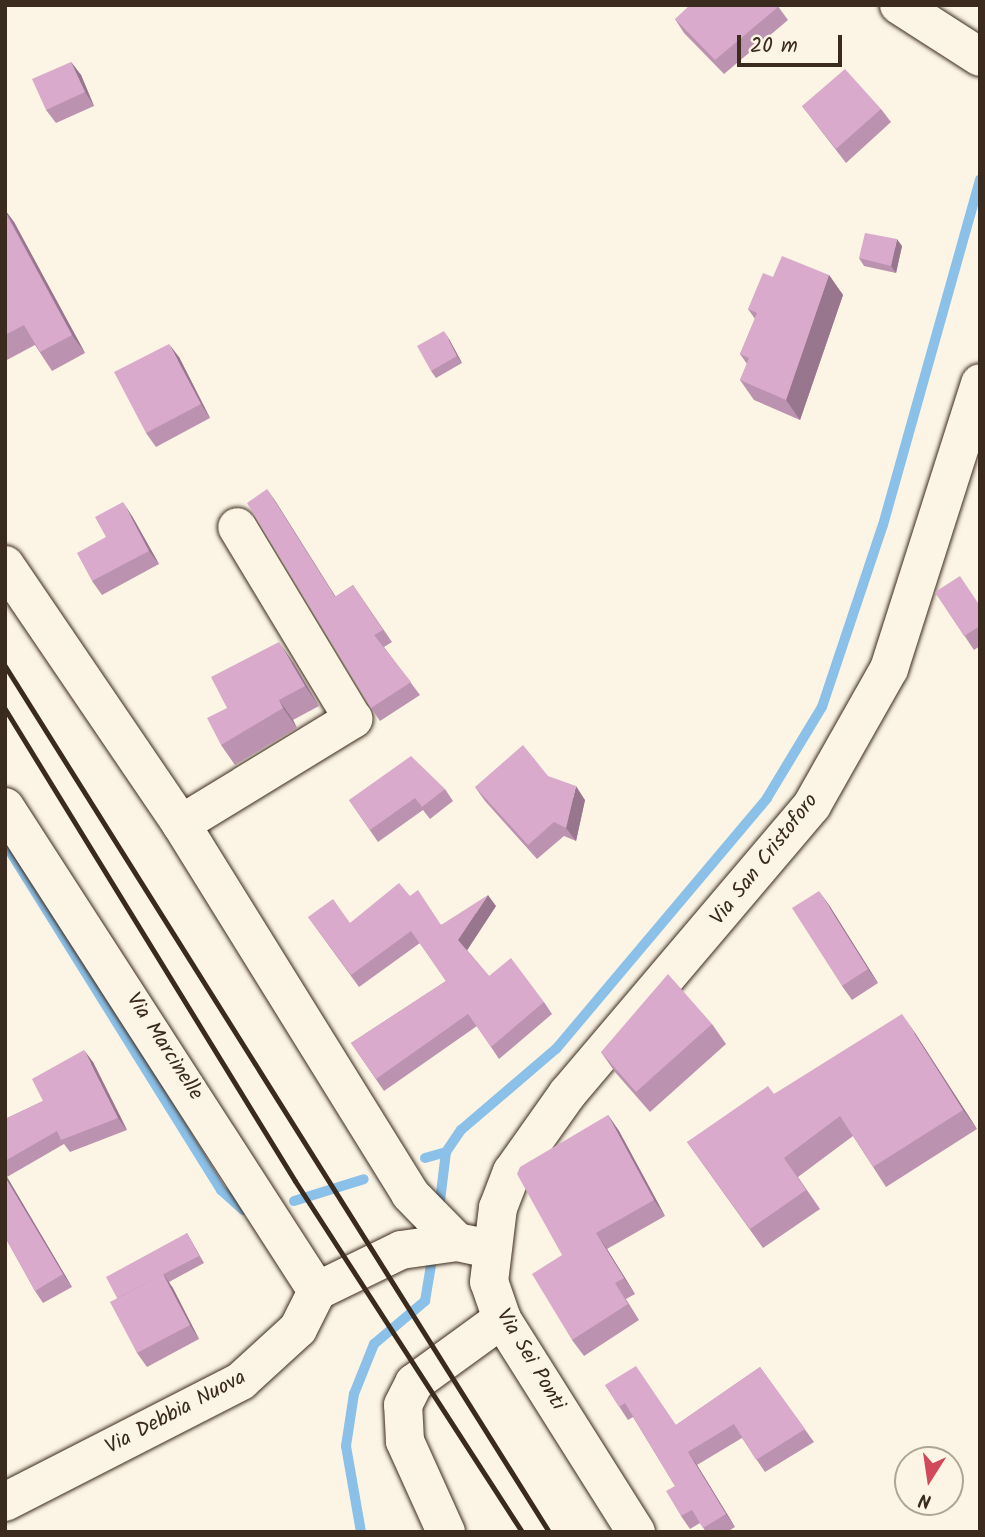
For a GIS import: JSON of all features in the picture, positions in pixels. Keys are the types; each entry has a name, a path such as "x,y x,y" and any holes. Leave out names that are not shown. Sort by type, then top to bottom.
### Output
{"street":[{"path":"899,5 980,57"},
{"name":"Via San Cristoforo","path":"512,1172 568,1093 812,805 889,669 980,383"},
{"path":"181,824 353,719 237,527"},
{"path":"5,565 181,824 410,1194 473,1245"},
{"name":"Via Marcinelle","path":"5,807 317,1291"},
{"name":"Via Sei Ponti","path":"512,1172 473,1245 502,1319 636,1532"},
{"path":"317,1291 401,1250 473,1245"},
{"name":"Via Debbia Nuova","path":"5,1502 242,1381 298,1329 317,1291"},
{"path":"446,1532 405,1441 403,1405 414,1383 502,1319"}],"building":[{"path":"690,5 778,7 715,60 675,19"},
{"path":"71,62 85,92 46,110 32,79"},
{"path":"845,69 881,109 836,149 802,106"},
{"path":"5,212 72,335 40,352 24,325 5,335"},
{"path":"865,233 897,239 891,266 859,258"},
{"path":"782,256 829,275 786,400 740,380 749,358 740,354 757,313 748,309 763,273 773,277"},
{"path":"444,331 457,356 431,371 417,346"},
{"path":"169,344 201,404 146,433 114,372"},
{"path":"267,489 335,597 353,585 383,630 374,635 411,682 371,708 247,503"},
{"path":"123,502 149,551 92,581 77,553 106,537 95,517"},
{"path":"960,576 980,606 980,626 964,636 935,592"},
{"path":"279,642 305,686 279,700 283,708 221,745 207,718 227,708 211,677"},
{"path":"523,745 548,776 576,786 566,828 554,822 528,845 475,787"},
{"path":"411,756 445,789 422,807 415,798 370,830 349,800"},
{"path":"399,883 410,896 418,890 441,925 488,895 458,940 489,976 511,958 544,1002 491,1047 468,1014 376,1079 351,1043 446,981 411,931 351,975 308,917 333,899 350,923"},
{"path":"819,891 868,969 842,986 792,908"},
{"path":"668,974 712,1024 636,1092 601,1052"},
{"path":"902,1014 963,1110 873,1167 840,1116 784,1158 806,1190 750,1229 687,1142 768,1086 774,1094"},
{"path":"84,1050 118,1118 61,1140 57,1131 5,1161 5,1119 43,1101 32,1079"},
{"path":"608,1115 654,1200 596,1233 624,1278 615,1283 628,1304 572,1340 532,1274 562,1255 517,1174 520,1167"},
{"path":"5,1177 63,1274 35,1291 5,1237"},
{"path":"187,1233 199,1256 117,1298 106,1277"},
{"path":"163,1274 190,1325 137,1353 110,1302"},
{"path":"636,1366 676,1425 760,1367 805,1429 756,1460 734,1424 688,1452 726,1514 703,1528 692,1510 681,1516 666,1491 675,1486 625,1403 619,1407 605,1385"}],"waterway":[{"path":"439,1209 446,1152 461,1130 556,1049 767,798 822,707 883,525 980,179"},
{"path":"5,843 221,1190 243,1210"},
{"path":"425,1158 446,1152"},
{"path":"294,1201 364,1179"},
{"path":"361,1532 346,1446 354,1394 374,1344 425,1301 433,1253"}],"railway":[{"path":"5,666 549,1532"},
{"path":"5,709 295,1181 522,1532"}]}
